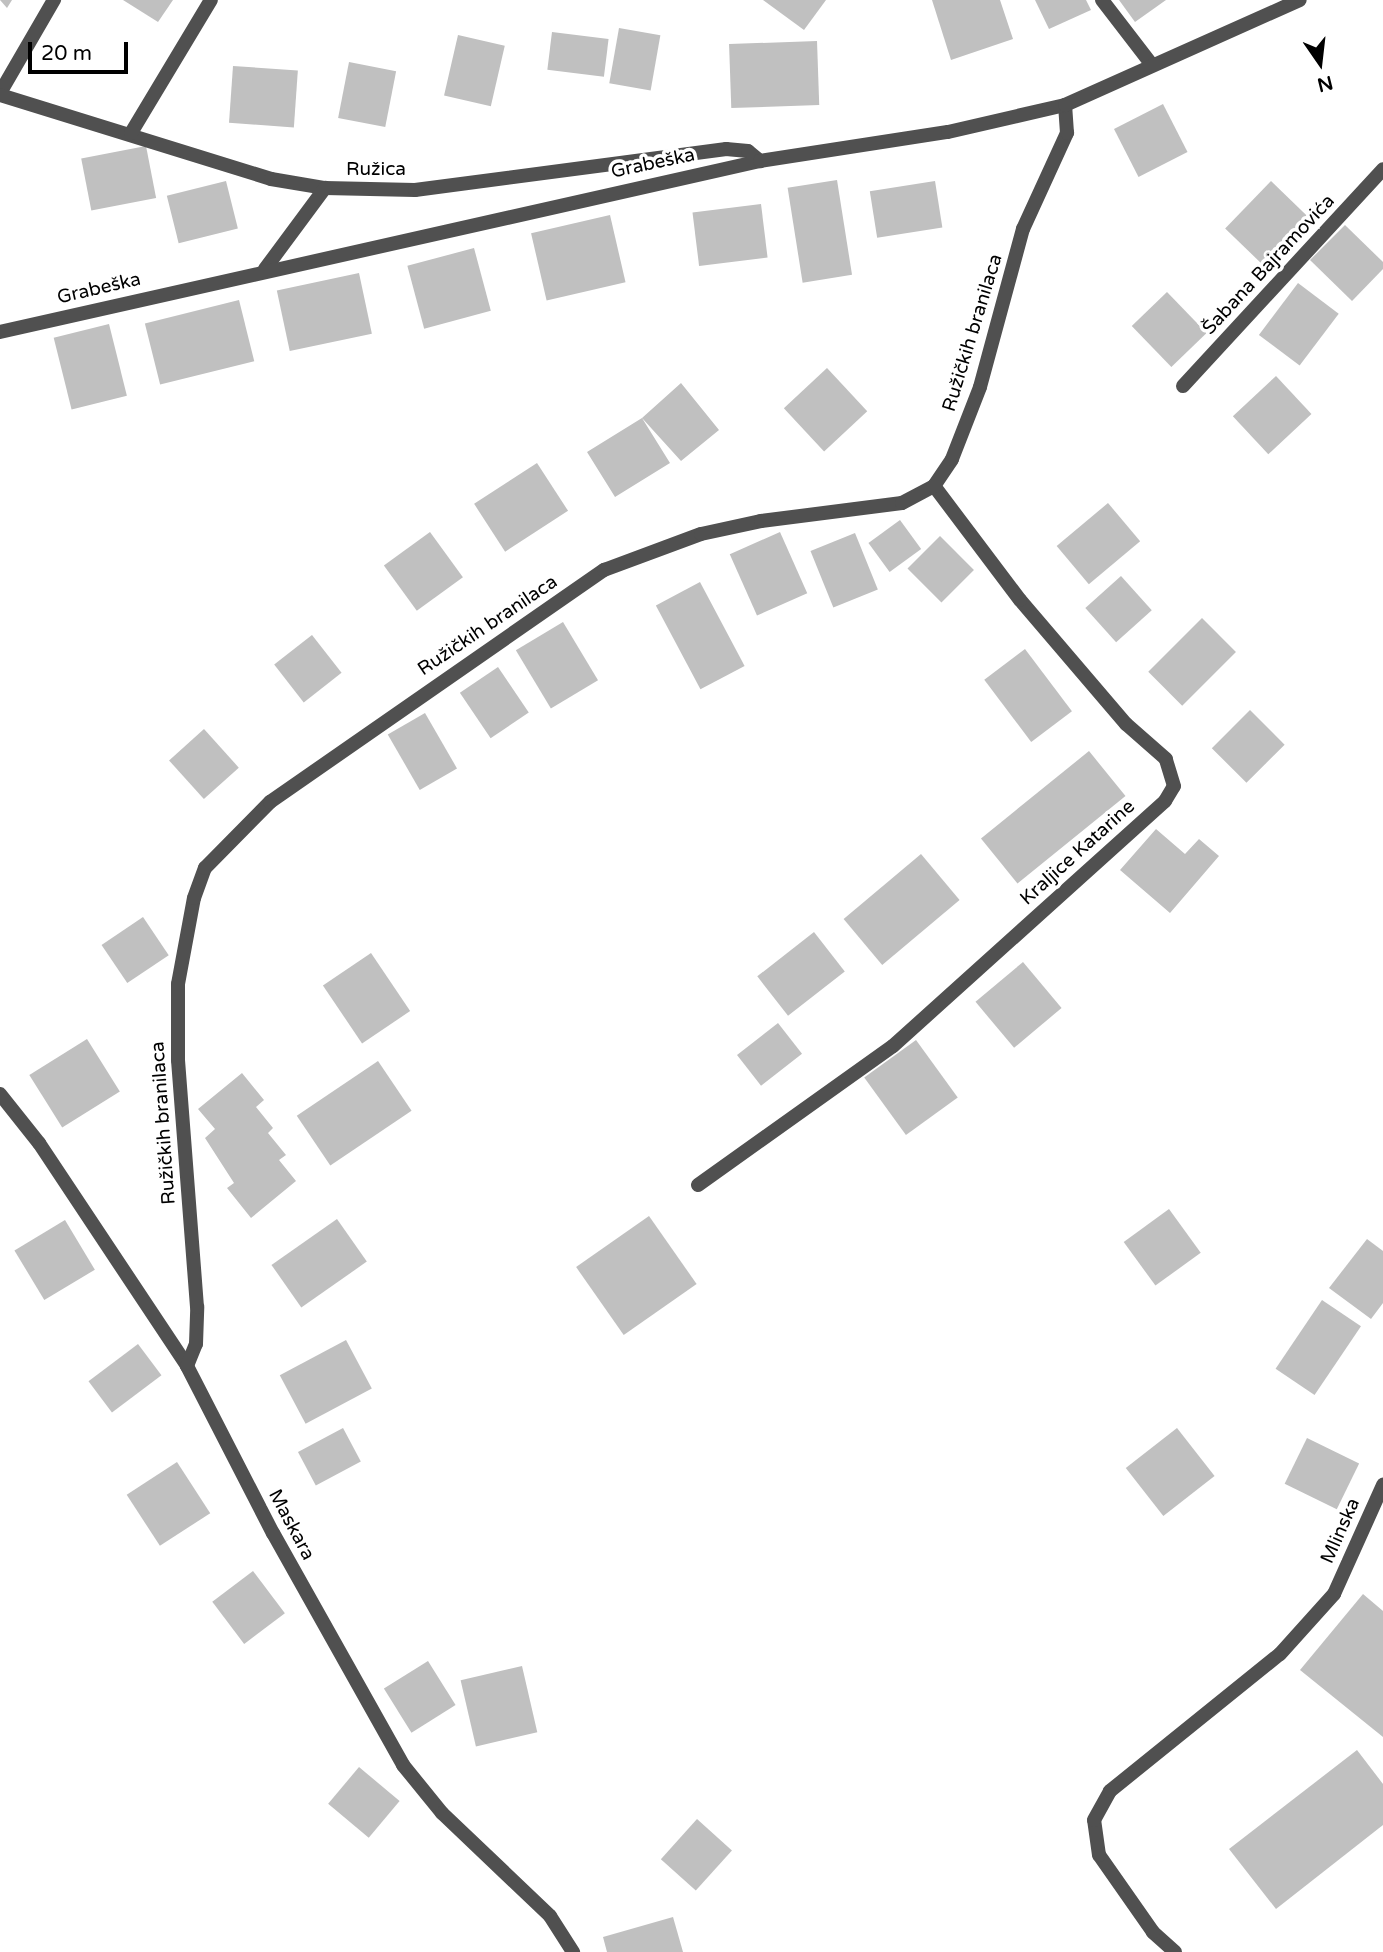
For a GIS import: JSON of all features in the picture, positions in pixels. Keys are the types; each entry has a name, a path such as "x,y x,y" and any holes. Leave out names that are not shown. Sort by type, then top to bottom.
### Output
{"street":[{"path":"0,94 54,0"},
{"path":"131,133 211,0"},
{"path":"1102,0 1152,65"},
{"name":"Grabeška","path":"0,332 265,270 760,161 948,132 1065,105 1300,0"},
{"name":"Ružica","path":"0,94 271,179 325,188 415,190 726,149 748,151 760,161"},
{"name":"Ružičkih branilaca","path":"187,1366 196,1344 197,1307 178,1060 178,984 194,898 205,868 270,802 604,570 701,534 761,521 902,503 934,486 952,459 980,387 1023,229 1067,132 1065,105"},
{"name":"Šabana Bajramovića","path":"1183,386 1383,169"},
{"path":"265,270 325,188"},
{"name":"Kraljice Katarine","path":"698,1185 893,1046 1165,801 1174,786 1166,759 1126,724 1038,621 934,486"},
{"name":"Maskara","path":"0,1094 39,1143 187,1366 279,1544 403,1765 442,1814 550,1916 573,1952"},
{"name":"Mlinska","path":"1175,1952 1153,1932 1099,1855 1094,1821 1110,1791 1280,1654 1334,1594 1383,1485"}],"building":[{"path":"0,0 12,0 7,8"},
{"path":"123,0 173,0 158,22"},
{"path":"763,0 826,0 804,30"},
{"path":"932,0 1000,0 1013,39 951,60"},
{"path":"1035,0 1086,0 1091,10 1049,29"},
{"path":"1119,0 1166,0 1135,22"},
{"path":"619,28 660,35 651,90 609,83"},
{"path":"552,32 609,39 604,77 547,70"},
{"path":"458,35 505,46 491,106 444,95"},
{"path":"817,41 819,105 731,108 729,44"},
{"path":"349,62 396,71 385,127 338,118"},
{"path":"233,66 298,71 294,127 229,123"},
{"path":"1163,104 1188,152 1139,177 1114,129"},
{"path":"146,146 156,198 91,211 81,159"},
{"path":"837,180 852,275 803,283 788,188"},
{"path":"226,181 238,229 179,243 167,196"},
{"path":"935,181 942,227 877,238 870,191"},
{"path":"1271,181 1311,219 1265,267 1225,228"},
{"path":"761,204 768,258 699,266 693,212"},
{"path":"610,215 626,282 547,300 531,233"},
{"path":"1345,225 1383,262 1383,269 1352,301 1310,260"},
{"path":"474,248 491,311 424,329 407,266"},
{"path":"359,273 372,334 290,351 277,290"},
{"path":"1298,283 1339,314 1300,366 1259,335"},
{"path":"1167,292 1207,333 1171,367 1132,326"},
{"path":"239,300 254,361 160,385 145,323"},
{"path":"109,324 127,396 72,410 54,338"},
{"path":"827,368 867,411 824,451 784,408"},
{"path":"1276,376 1311,414 1268,454 1233,416"},
{"path":"681,383 719,430 681,461 642,418"},
{"path":"642,418 670,463 615,497 587,452"},
{"path":"537,463 568,511 505,552 474,504"},
{"path":"1108,503 1140,541 1089,584 1057,546"},
{"path":"900,520 921,549 890,572 868,543"},
{"path":"430,532 463,577 417,611 384,566"},
{"path":"780,532 807,593 757,616 730,554"},
{"path":"855,533 878,590 833,608 810,551"},
{"path":"940,536 974,570 941,602 907,569"},
{"path":"1121,576 1152,610 1116,642 1085,608"},
{"path":"700,582 745,666 700,689 656,605"},
{"path":"1202,618 1236,652 1182,706 1148,672"},
{"path":"563,622 598,680 551,709 516,650"},
{"path":"312,635 342,673 304,702 274,665"},
{"path":"1025,649 1072,711 1031,742 984,680"},
{"path":"498,667 529,713 491,738 460,693"},
{"path":"1250,710 1285,745 1246,783 1212,748"},
{"path":"425,713 457,768 420,790 388,734"},
{"path":"204,729 239,768 204,799 169,760"},
{"path":"1089,751 1126,796 1017,884 981,838"},
{"path":"1156,829 1185,854 1199,839 1219,856 1170,913 1120,870"},
{"path":"921,854 960,900 882,965 844,919"},
{"path":"143,917 169,955 127,983 102,945"},
{"path":"814,932 845,971 788,1016 757,976"},
{"path":"371,953 410,1011 362,1043 323,985"},
{"path":"1023,962 1062,1008 1014,1048 976,1002"},
{"path":"778,1023 802,1054 761,1086 737,1055"},
{"path":"87,1039 120,1092 62,1128 29,1075"},
{"path":"916,1040 958,1097 906,1135 864,1078"},
{"path":"378,1061 412,1111 330,1166 297,1116"},
{"path":"242,1073 264,1100 256,1107 273,1128 268,1133 286,1155 279,1160 296,1181 251,1218 227,1188 234,1183 205,1138 215,1129 198,1109"},
{"path":"1169,1209 1201,1253 1155,1286 1124,1242"},
{"path":"649,1216 697,1284 624,1335 576,1267"},
{"path":"337,1219 367,1262 301,1307 271,1265"},
{"path":"65,1220 95,1270 44,1300 14,1250"},
{"path":"1367,1239 1383,1251 1383,1303 1371,1319 1329,1288"},
{"path":"1322,1300 1361,1326 1315,1395 1276,1369"},
{"path":"346,1340 372,1389 306,1424 280,1375"},
{"path":"138,1344 161,1375 112,1412 88,1381"},
{"path":"343,1428 361,1462 316,1485 298,1452"},
{"path":"1177,1428 1215,1476 1163,1516 1126,1468"},
{"path":"1307,1438 1359,1463 1337,1509 1285,1484"},
{"path":"177,1462 210,1513 160,1546 127,1495"},
{"path":"253,1571 285,1613 244,1644 212,1602"},
{"path":"1363,1594 1383,1611 1383,1737 1300,1670"},
{"path":"428,1661 456,1705 411,1733 384,1689"},
{"path":"522,1666 537,1732 476,1746 461,1680"},
{"path":"1357,1750 1383,1784 1383,1825 1276,1909 1229,1849"},
{"path":"359,1767 400,1801 369,1838 328,1804"},
{"path":"697,1819 732,1850 696,1891 661,1859"},
{"path":"673,1917 683,1952 607,1952 603,1937"}]}
